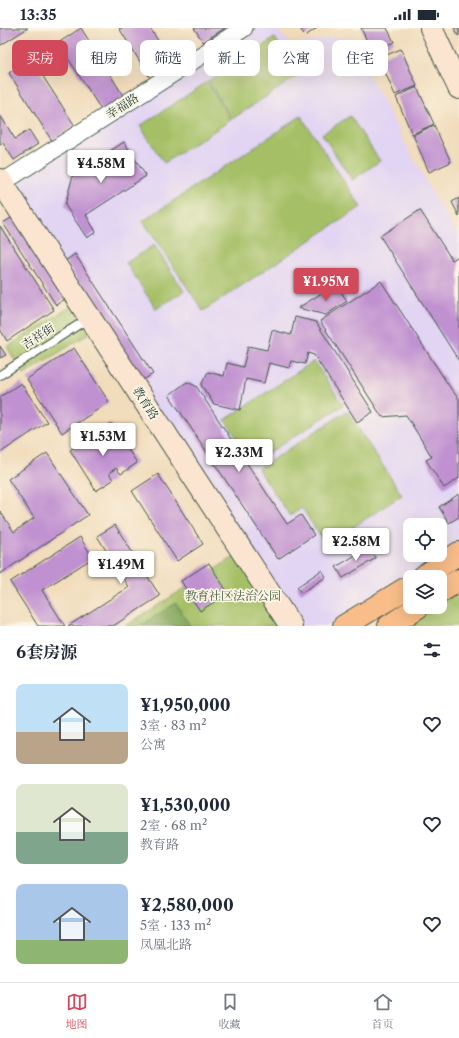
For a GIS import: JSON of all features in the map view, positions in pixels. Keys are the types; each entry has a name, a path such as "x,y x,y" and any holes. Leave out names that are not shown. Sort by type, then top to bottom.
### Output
{"main road":[{"path":"434,570 459,553"},
{"path":"447,588 459,580"},
{"path":"344,626 403,590"},
{"path":"389,626 407,614"}],"street":[{"name":"幸福路","path":"1,182 244,28"},
{"path":"431,28 459,88"},
{"name":"教育路","path":"1,182 291,626"}],"lane":[{"name":"吉祥街","path":"0,375 90,317"}],"shaded area":[{"path":"247,28 275,28 287,40 268,40 268,76 324,76 324,40 319,40 341,36 344,40 332,40 332,76 369,76 436,200 459,236 459,551 447,558 447,518 403,518 403,562 441,562 428,570 403,570 403,585 337,626 294,626 4,183 172,76 196,76 196,61 204,55 204,76 260,76 260,40 228,40"}],"green space":[{"path":"268,42 268,76 297,76 232,119 208,81 216,76 260,76 260,48"},
{"path":"207,82 231,120 164,163 140,126"},
{"path":"301,116 361,207 203,311 143,221"},
{"path":"350,116 380,161 352,180 322,134"},
{"path":"154,245 184,291 156,309 126,263"},
{"path":"73,305 91,332 24,375 7,347"},
{"path":"314,361 343,405 253,463 225,420"},
{"path":"347,411 402,495 326,545 302,508 290,516 258,469"},
{"name":"教育社区法治公园","path":"242,552 290,626 125,626"},
{"path":"459,590 459,626 402,626 421,614 447,614 447,598"},
{"path":"176,603 190,626 140,626"}],"building":[{"path":"0,28 28,28 1,45"},
{"path":"81,28 88,40 76,40 76,71 68,58 68,40 63,40"},
{"path":"119,28 150,28 158,40 140,40 140,62 132,49 132,40 126,40"},
{"path":"194,28 225,28 204,40 203,42"},
{"path":"300,28 317,28 305,36"},
{"path":"361,28 387,28 394,42 388,45 388,40 366,40"},
{"path":"454,28 459,28 458,36"},
{"path":"401,49 417,86 395,95 387,76 388,76 388,54"},
{"path":"12,71 12,76 43,76 75,126 52,141 9,73"},
{"path":"79,76 111,76 124,97 102,111"},
{"path":"417,87 434,124 412,134 396,97"},
{"path":"0,115 15,139 29,130 38,144 14,160 3,143 0,145"},
{"path":"434,125 451,162 429,172 413,135"},
{"path":"124,142 146,176 86,215 96,232 87,238 65,205 73,175"},
{"path":"459,198 459,216 452,202"},
{"path":"420,210 452,260 459,256 459,361 380,236"},
{"path":"16,215 68,297 56,305 3,223"},
{"path":"0,226 54,310 7,341 0,329"},
{"path":"75,254 153,374 143,380 65,261"},
{"path":"381,281 459,399 459,478 444,488 426,460 432,457 406,415 382,417 320,321"},
{"path":"336,284 347,301 326,315 298,308"},
{"path":"295,317 316,322 373,412 357,422 314,355 308,353 305,364 291,361 289,368 269,363 264,383 246,379 240,410 214,404 201,385 208,372 224,376 227,363 243,367 248,346 267,350 272,330 291,335"},
{"path":"0,346 6,355 0,358"},
{"path":"74,348 109,402 62,433 27,379"},
{"path":"187,382 196,386 287,524 301,515 314,535 278,559 169,395"},
{"path":"21,383 47,422 0,453 0,397"},
{"path":"111,424 137,463 121,474 116,468 109,473 113,480 96,491 70,450 86,440 91,447 98,442 93,435"},
{"path":"47,453 88,515 0,574 0,511 14,532 34,518 8,479"},
{"path":"158,474 203,544 177,561 132,491"},
{"path":"459,494 459,517 449,523 439,507"},
{"path":"115,525 160,596 113,626 68,626 129,587 97,536"},
{"path":"80,537 93,558 42,590 65,626 38,626 10,582"},
{"path":"369,547 376,558 343,578 336,567"},
{"path":"209,563 228,593 200,611 181,581"},
{"path":"322,570 326,577 301,593 297,587"}]}
